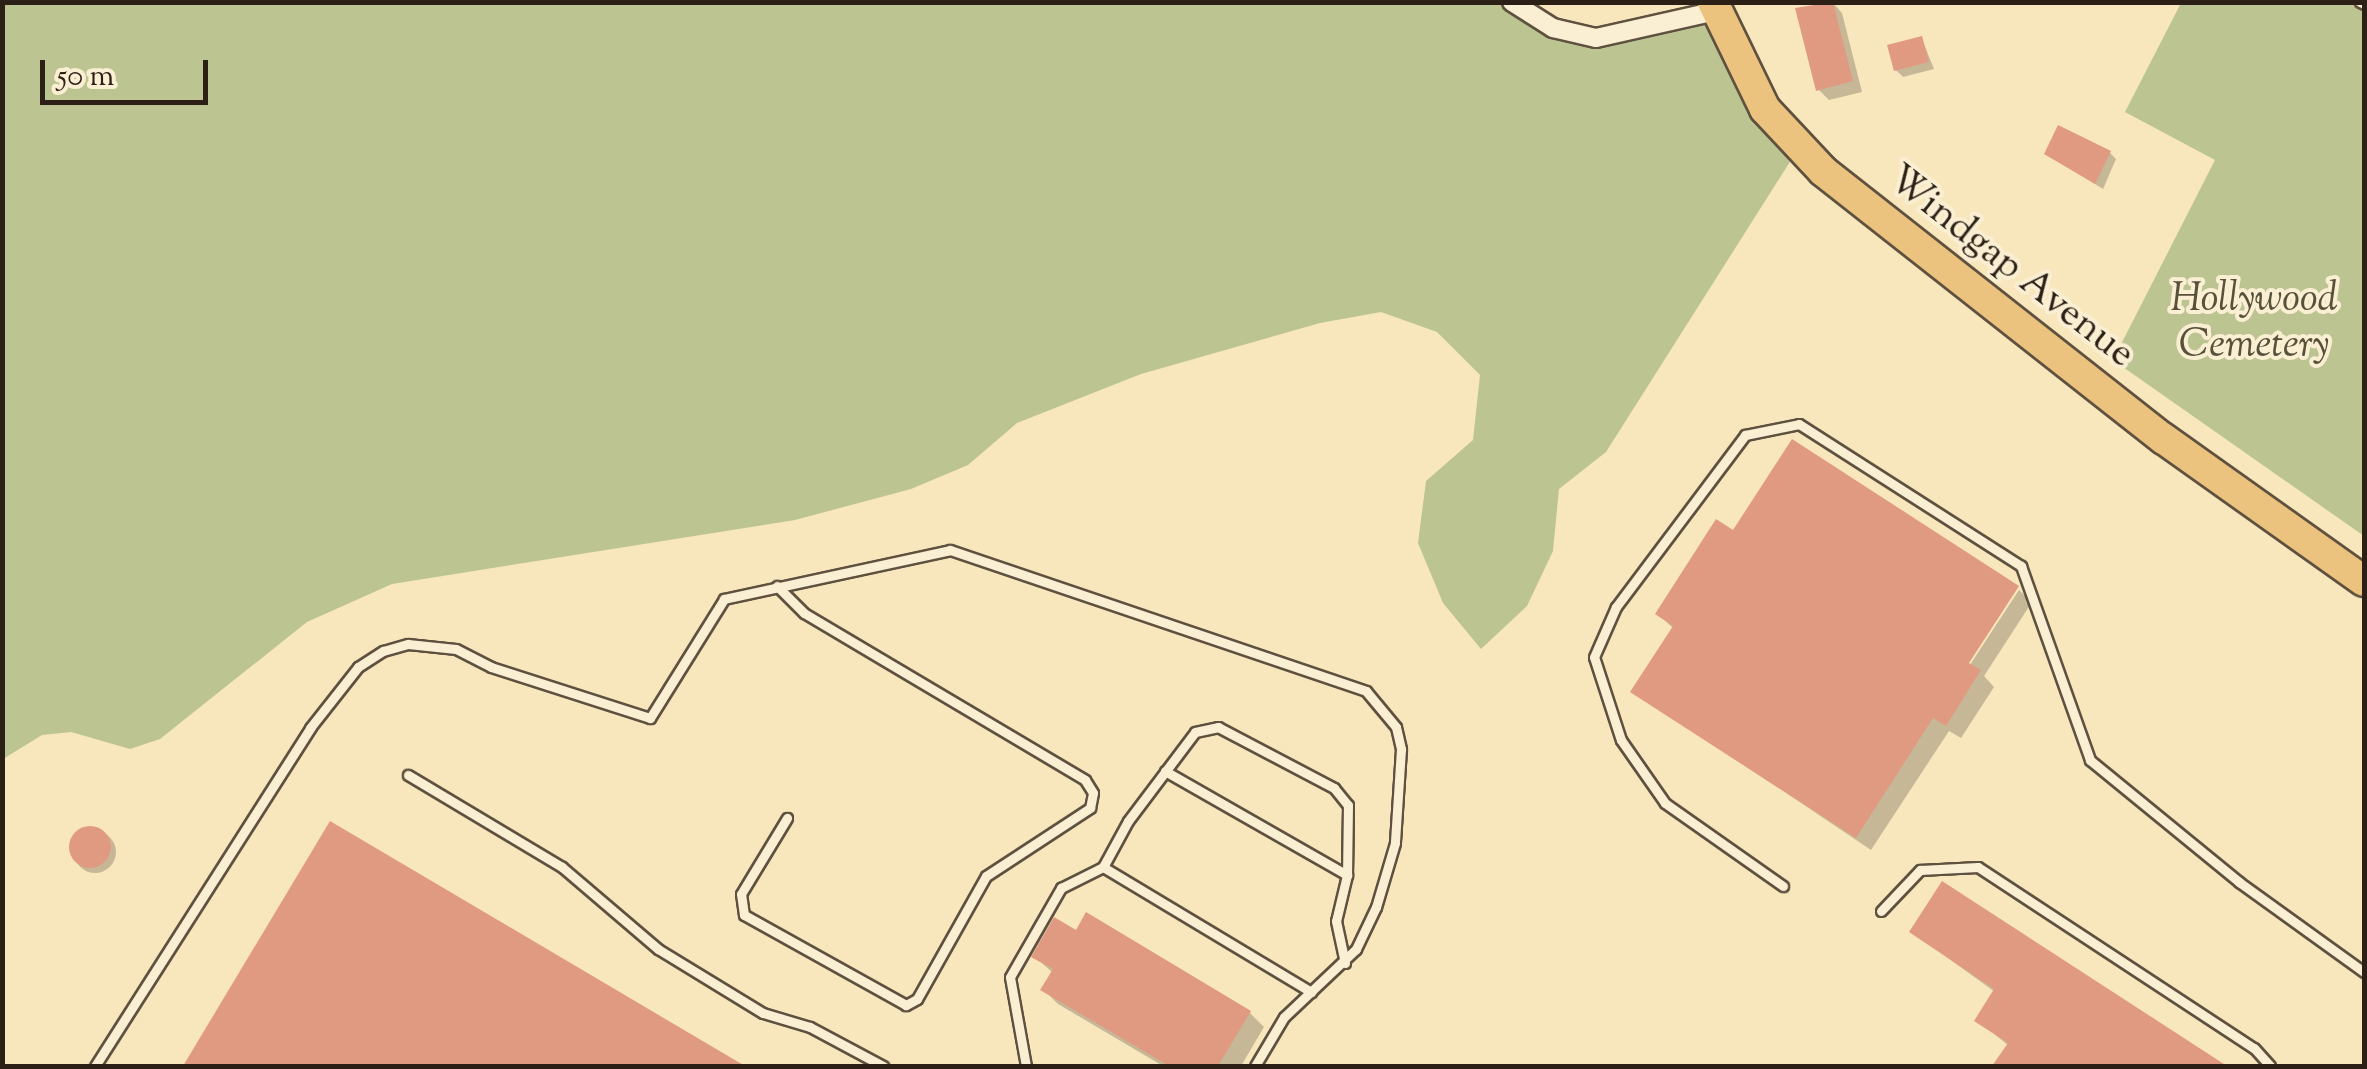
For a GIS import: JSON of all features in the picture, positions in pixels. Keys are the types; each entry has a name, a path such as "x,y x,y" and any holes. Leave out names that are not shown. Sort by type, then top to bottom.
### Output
{"main road":[{"name":"Windgap Avenue","path":"1715,7 1765,109 1823,171 2164,440 2364,580"}],"street":[{"path":"1512,2 1553,28 1596,38 1715,7"}],"lane":[{"path":"1783,886 1665,803 1621,740 1594,657 1616,607 1745,434 1800,424 2021,566 2090,760 2239,882 2364,972"},
{"path":"95,1066 310,728 358,667 383,651 434,644 650,718 720,602 914,554 963,552 1366,691 1390,716 1401,749 1395,844 1376,907 1345,962 1284,1017 1255,1066"},
{"path":"777,586 804,613 1085,780 1093,793 1090,808 986,876 917,999 906,1006 744,915 741,894 788,818"},
{"path":"1026,1066 1010,978 1061,888 1103,867 1165,770 1195,732 1218,727 1334,788 1351,816 1347,875 1336,921 1345,962"},
{"path":"1165,770 1347,875"},
{"path":"408,775 562,867 673,958 763,1013 810,1026 882,1066"},
{"path":"1103,867 1310,992"},
{"path":"1882,911 1920,870 1978,868 2254,1048 2270,1066"}],"green space":[{"path":"3,3 1499,3 1546,32 1596,45 1711,21 1793,157 1606,452 1559,489 1553,551 1527,606 1481,649 1443,603 1418,543 1426,481 1473,440 1480,375 1437,332 1381,312 1320,323 1141,374 1017,423 968,465 911,489 795,520 392,584 307,622 160,739 130,749 71,732 42,735 3,759"},
{"name":"Hollywood Cemetery","path":"2181,3 2364,3 2364,536 2113,360 2215,160 2125,112"}],"building":[{"path":"1833,2 1853,81 1816,91 1795,8"},
{"path":"1922,36 1929,62 1894,71 1887,45"},
{"path":"2058,125 2111,151 2095,184 2044,154"},
{"path":"1792,439 2019,586 1969,663 1981,670 1946,726 1933,718 1856,838 1630,692 1673,626 1655,614 1716,519 1733,530"},
{"path":"330,821 745,1066 183,1066"},
{"path":"90,826 105,832 111,847 105,862 90,868 75,862 69,847 75,832"},
{"path":"1942,881 2227,1066 1992,1066 2008,1043 1974,1021 1994,989 1909,932"},
{"path":"1086,912 1251,1011 1218,1066 1169,1066 1040,990 1053,969 1031,957 1054,917 1076,930"}]}
